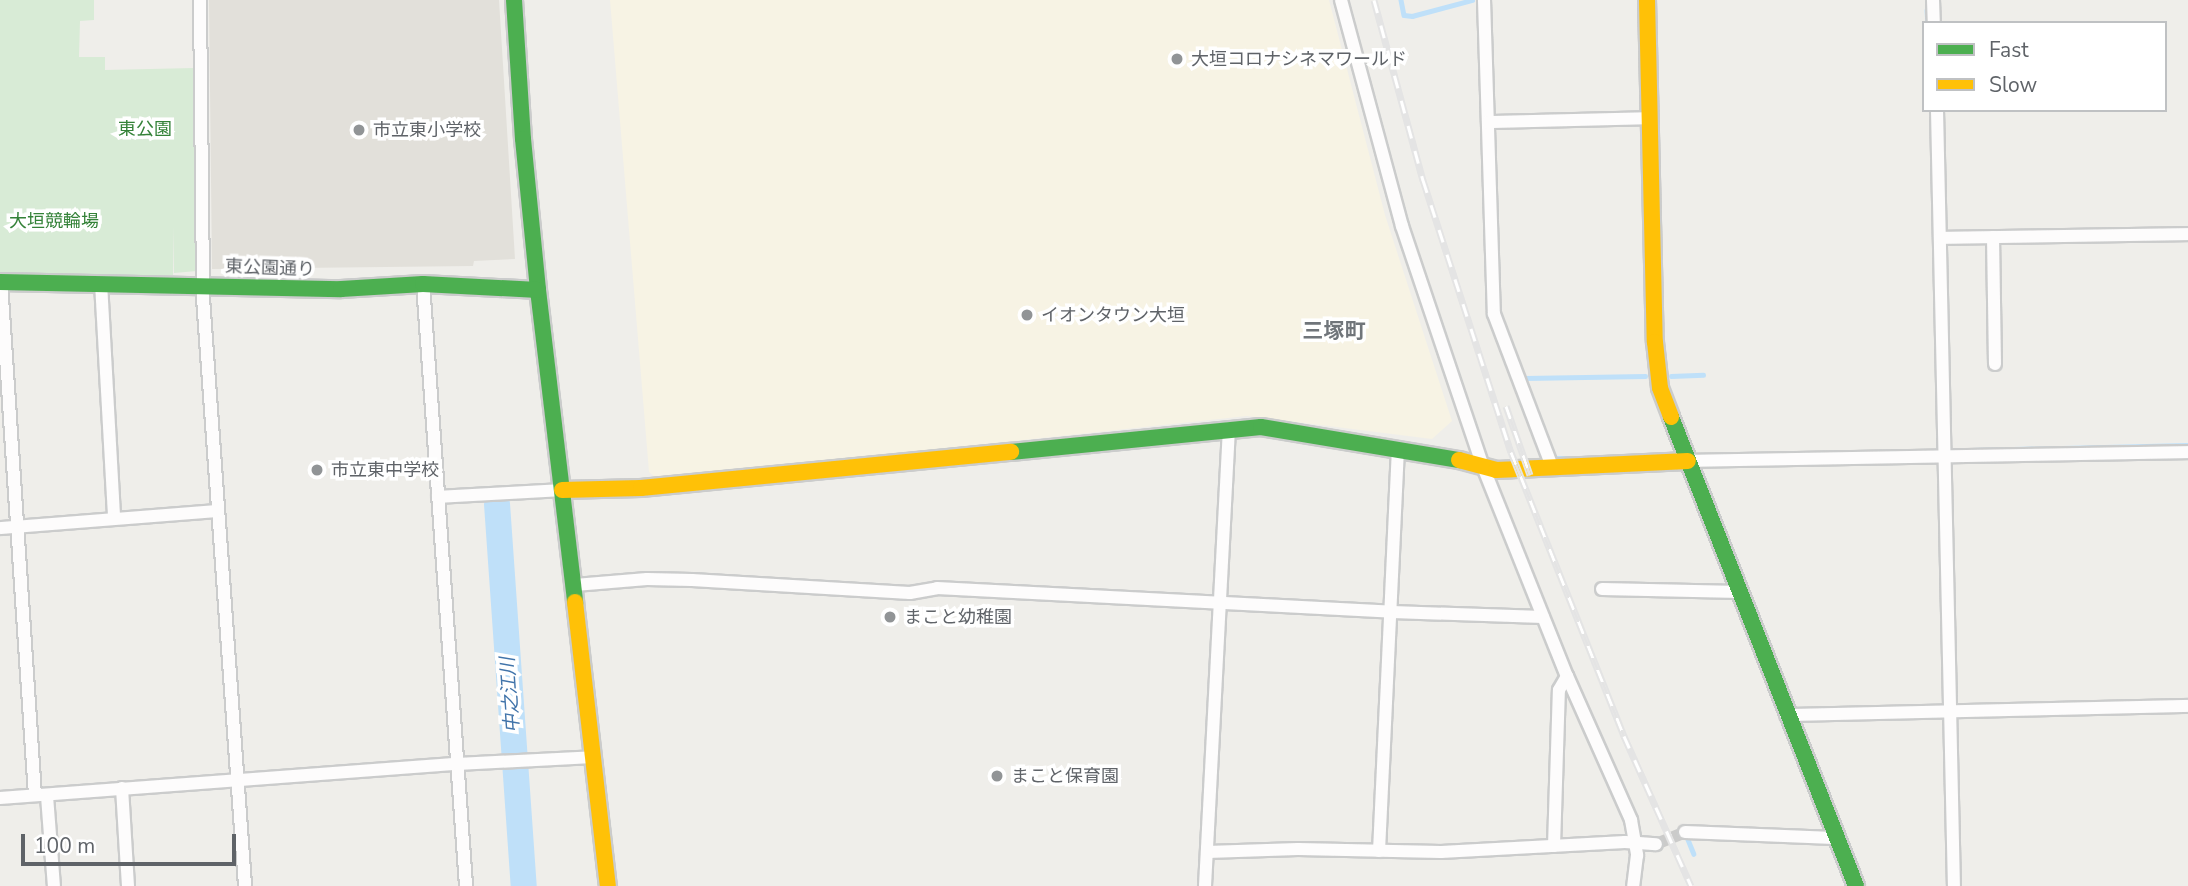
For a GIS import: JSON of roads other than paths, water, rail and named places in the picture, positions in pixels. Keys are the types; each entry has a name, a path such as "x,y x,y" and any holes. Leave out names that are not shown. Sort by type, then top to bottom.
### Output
{"street":[{"path":"200,0 202,285 245,886"},
{"path":"514,0 523,139 538,290 575,585 608,886"},
{"path":"1341,0 1402,226 1482,464 1567,676 1631,820 1636,843 1633,886"},
{"path":"1484,0 1494,314 1552,467"},
{"path":"1647,0 1660,388 1786,715 1856,886"},
{"path":"1933,0 1934,21"},
{"path":"1937,112 1954,886"},
{"path":"1488,122 1650,118"},
{"path":"1940,238 2188,234"},
{"path":"1993,237 1995,364"},
{"path":"0,282 16,527 41,796 54,886"},
{"name":"東公園通り","path":"0,282 341,289 423,284 538,290"},
{"path":"101,283 114,519"},
{"path":"423,284 466,886"},
{"path":"438,497 654,487 1261,427 1482,464 1496,470 1688,461 2188,452"},
{"path":"1205,886 1228,429"},
{"path":"1379,851 1398,450"},
{"path":"0,528 217,511"},
{"path":"575,585 647,579 910,593 937,588 1392,612 1543,617"},
{"path":"1602,589 1740,592"},
{"path":"1554,846 1559,690 1567,676"},
{"path":"1786,715 2188,706"},
{"path":"0,798 457,764 593,757"},
{"path":"122,788 128,886"},
{"path":"1685,832 1835,838"},
{"path":"1207,852 1298,849 1441,852 1656,844"}],"waterway":[{"path":"1401,0 1404,15 1412,16 1472,0"},
{"path":"1927,10 1928,21"},
{"path":"1671,376 1703,375"},
{"path":"1525,378 1645,376"},
{"path":"1972,450 2188,445"},
{"path":"1554,458 1570,458"},
{"name":"中之江川","path":"497,504 524,886"},
{"path":"1690,837 1687,837 1694,854"}],"tunnel":[{"path":"1656,844 1685,832"}],"railway":[{"path":"1374,0 1423,180 1511,452 1624,736 1691,886"},
{"path":"1506,406 1530,475"}],"place":[{"name":"大垣コロナシネマワールド","path":"1177,59"},
{"name":"市立東小学校","path":"359,130"},
{"name":"イオンタウン大垣","path":"1027,315"},
{"name":"市立東中学校","path":"317,470"},
{"name":"まこと幼稚園","path":"890,617"},
{"name":"まこと保育園","path":"997,776"}],"district":[{"name":"三塚町","path":"1334,331"}],"park label":[{"name":"東公園","path":"145,129"},
{"name":"大垣競輪場","path":"54,221"}]}
